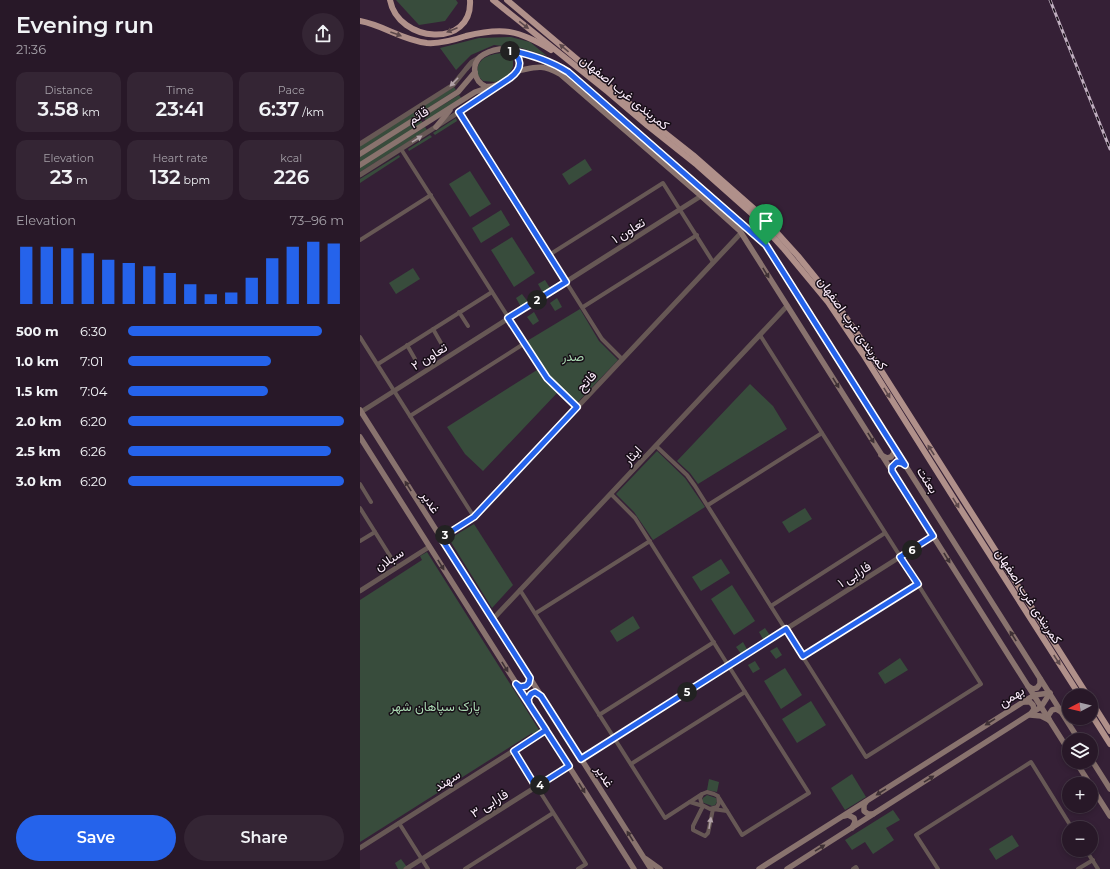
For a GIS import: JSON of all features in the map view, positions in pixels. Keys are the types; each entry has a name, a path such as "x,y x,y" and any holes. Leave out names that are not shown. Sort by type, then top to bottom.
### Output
{"highway":[{"path":"390,0 394,13 400,20 413,29 428,34 446,33 461,26 469,15 471,7 470,0"},
{"name":"کمربندی غرب اصفهان","path":"493,0 697,165 751,213 784,249 828,302 863,354 1076,689"},
{"name":"کمربندی غرب اصفهان","path":"507,0 655,125 693,155 760,214 798,256 836,303 863,342 1084,689"},
{"path":"360,21 373,24 391,33 411,40 429,43 454,40 487,32 512,32 536,41 577,67"},
{"path":"1098,712 1110,731"},
{"path":"1098,725 1110,744"}],"main road":[{"path":"497,50 508,50 514,54 520,67 507,80 498,85 490,87 483,85 476,76 475,72 477,61 482,55 497,50"},
{"name":"بعثت","path":"508,50 534,55 556,64 568,72 766,245 1062,712"},
{"name":"بعثت","path":"517,71 541,66 549,68 560,74 701,196 741,233 1062,740"},
{"name":"قائم","path":"360,154 458,92 475,72"},
{"name":"قائم","path":"360,165 475,92 490,87"},
{"path":"436,127 456,104"},
{"name":"غدیر","path":"360,411 651,869"},
{"name":"غدیر","path":"360,437 632,868"},
{"path":"881,454 885,457 891,457 894,453 893,447"},
{"path":"893,473 892,467 895,463 900,462 905,465"},
{"path":"516,684 520,687 526,686 529,683 529,676"},
{"path":"1021,703 1027,695 1027,686 1037,688 1041,682 1040,678"},
{"path":"529,704 528,699 531,694 535,692 541,696"},
{"name":"بهمن","path":"759,869 1034,695 1050,693"},
{"name":"بهمن","path":"787,869 1042,707 1050,693"},
{"path":"1021,703 1028,702 1033,705 1034,709 1030,715 1041,716 1049,720 1048,716 1052,710 1056,709 1062,712"},
{"path":"1097,769 1110,789"},
{"path":"1098,797 1110,816"},
{"path":"868,800 864,805 864,811 868,814 874,814"},
{"path":"843,816 848,815 854,818 855,822 852,828"},
{"path":"643,857 660,869"}],"street":[{"path":"360,144 453,85 472,62 482,55"},
{"path":"360,175 507,80"},
{"path":"459,112 602,339 622,359"},
{"path":"401,148 547,378 577,407"},
{"path":"549,255 664,183 713,262"},
{"path":"360,240 431,195"},
{"name":"تعاون ۱","path":"508,318 701,196"},
{"name":"فاتح","path":"441,538 474,517 741,233"},
{"path":"582,307 697,235"},
{"path":"378,364 492,292"},
{"name":"ایثار","path":"492,619 787,306"},
{"path":"459,312 468,326"},
{"name":"تعاون ۲","path":"360,411 508,318"},
{"path":"433,329 441,343"},
{"path":"656,446 687,475 708,505 866,757 981,684 760,335"},
{"path":"360,337 474,517"},
{"path":"410,416 525,343"},
{"path":"407,346 415,359"},
{"path":"708,505 822,433"},
{"path":"360,484 371,502"},
{"path":"520,590 665,818 702,794 716,794 742,836 809,793 650,541 632,514 611,494"},
{"path":"360,508 397,567"},
{"path":"360,541 375,532"},
{"path":"771,606 885,533"},
{"name":"فارابی ۱","path":"581,759 933,536"},
{"path":"536,614 650,541"},
{"name":"سبلان","path":"360,591 429,547"},
{"path":"803,656 918,584"},
{"path":"599,715 714,642"},
{"path":"631,764 745,692"},
{"name":"سهند","path":"360,848 546,730"},
{"path":"514,751 586,864 578,869"},
{"path":"938,869 916,835 1030,762 1068,821"},
{"name":"فارابی ۳","path":"406,869 569,766"},
{"path":"702,794 700,801 703,806"},
{"path":"703,806 693,826 693,830 705,836 708,833 713,809 718,805 719,798"},
{"path":"690,802 713,809 727,811"},
{"path":"465,869 553,813"},
{"path":"399,823 428,869"},
{"path":"1090,857 1098,869"},
{"path":"1078,869 1092,860"}],"green space":[{"path":"396,0 456,0 458,3 445,21 419,25"},
{"path":"511,37 530,42 547,56 521,48 494,45 471,55 456,70 440,48 479,38"},
{"path":"501,53 510,56 513,60 513,67 508,76 496,82 483,81 477,75 478,65 483,59 491,55"},
{"path":"454,87 456,90 420,113 418,109"},
{"path":"459,95 462,99 426,121 423,117"},
{"path":"415,111 418,115 360,151 360,146"},
{"path":"456,118 457,121 435,135 433,133"},
{"path":"420,119 423,123 360,163 360,157"},
{"path":"425,127 427,130 360,172 360,167"},
{"path":"430,135 432,137 409,151 408,149"},
{"path":"399,155 400,157 360,183 360,179"},
{"path":"585,159 592,170 569,185 562,174"},
{"path":"470,171 491,204 470,217 449,184"},
{"path":"501,210 510,225 481,243 472,228"},
{"path":"512,237 535,273 514,287 491,250"},
{"path":"413,268 420,279 396,294 389,283"},
{"path":"545,280 550,288 543,293 538,284"},
{"path":"522,294 528,302 521,307 516,298"},
{"path":"557,298 562,307 555,311 550,303"},
{"name":"صدر","path":"580,309 599,341 618,360 577,403 549,376 527,341"},
{"path":"534,312 539,321 533,325 527,317"},
{"path":"537,370 544,381 557,393 483,471 465,454 447,427"},
{"path":"750,384 773,406 787,429 698,484 690,473 677,461"},
{"path":"657,451 685,478 705,507 653,540 634,512 616,494"},
{"path":"805,508 812,519 789,533 782,522"},
{"path":"474,524 513,585 492,608 449,539"},
{"name":"پارک سپاهان شهر","path":"427,552 541,733 534,737 532,733 360,842 360,600 422,560 420,556"},
{"path":"721,559 730,573 701,591 692,577"},
{"path":"732,585 755,621 734,635 711,599"},
{"path":"633,616 640,628 617,642 610,631"},
{"path":"765,628 771,637 764,641 759,632"},
{"path":"743,642 748,651 742,655 736,647"},
{"path":"777,647 782,655 776,659 770,651"},
{"path":"900,658 908,670 885,684 878,673"},
{"path":"755,661 760,669 753,673 748,665"},
{"path":"785,668 802,695 781,709 764,681"},
{"path":"811,701 826,725 797,743 782,719"},
{"path":"852,774 866,797 845,810 831,788"},
{"path":"709,779 719,782 717,792 707,790"},
{"path":"707,795 716,798 717,802 715,805 712,806 702,801"},
{"path":"893,810 900,820 886,828 894,840 873,854 865,842 852,850 845,840"},
{"path":"1012,835 1019,846 996,860 989,849"},
{"path":"401,859 407,867 404,869 398,869 395,863"}],"railway":[{"path":"1050,0 1110,149"}],"route":[{"path":"766,245 568,72 556,64 534,55 508,50 517,57 520,67 517,71 510,78 459,112 566,282 508,318 547,378 577,407 474,517 441,538 530,678 528,685 524,687 520,687 516,684 546,730 514,751 536,787 569,766 529,704 528,702 529,695 535,692 540,694 581,759 786,629 803,656 918,584 900,557 933,536 892,471 893,465 897,462 905,465 766,245"}]}
